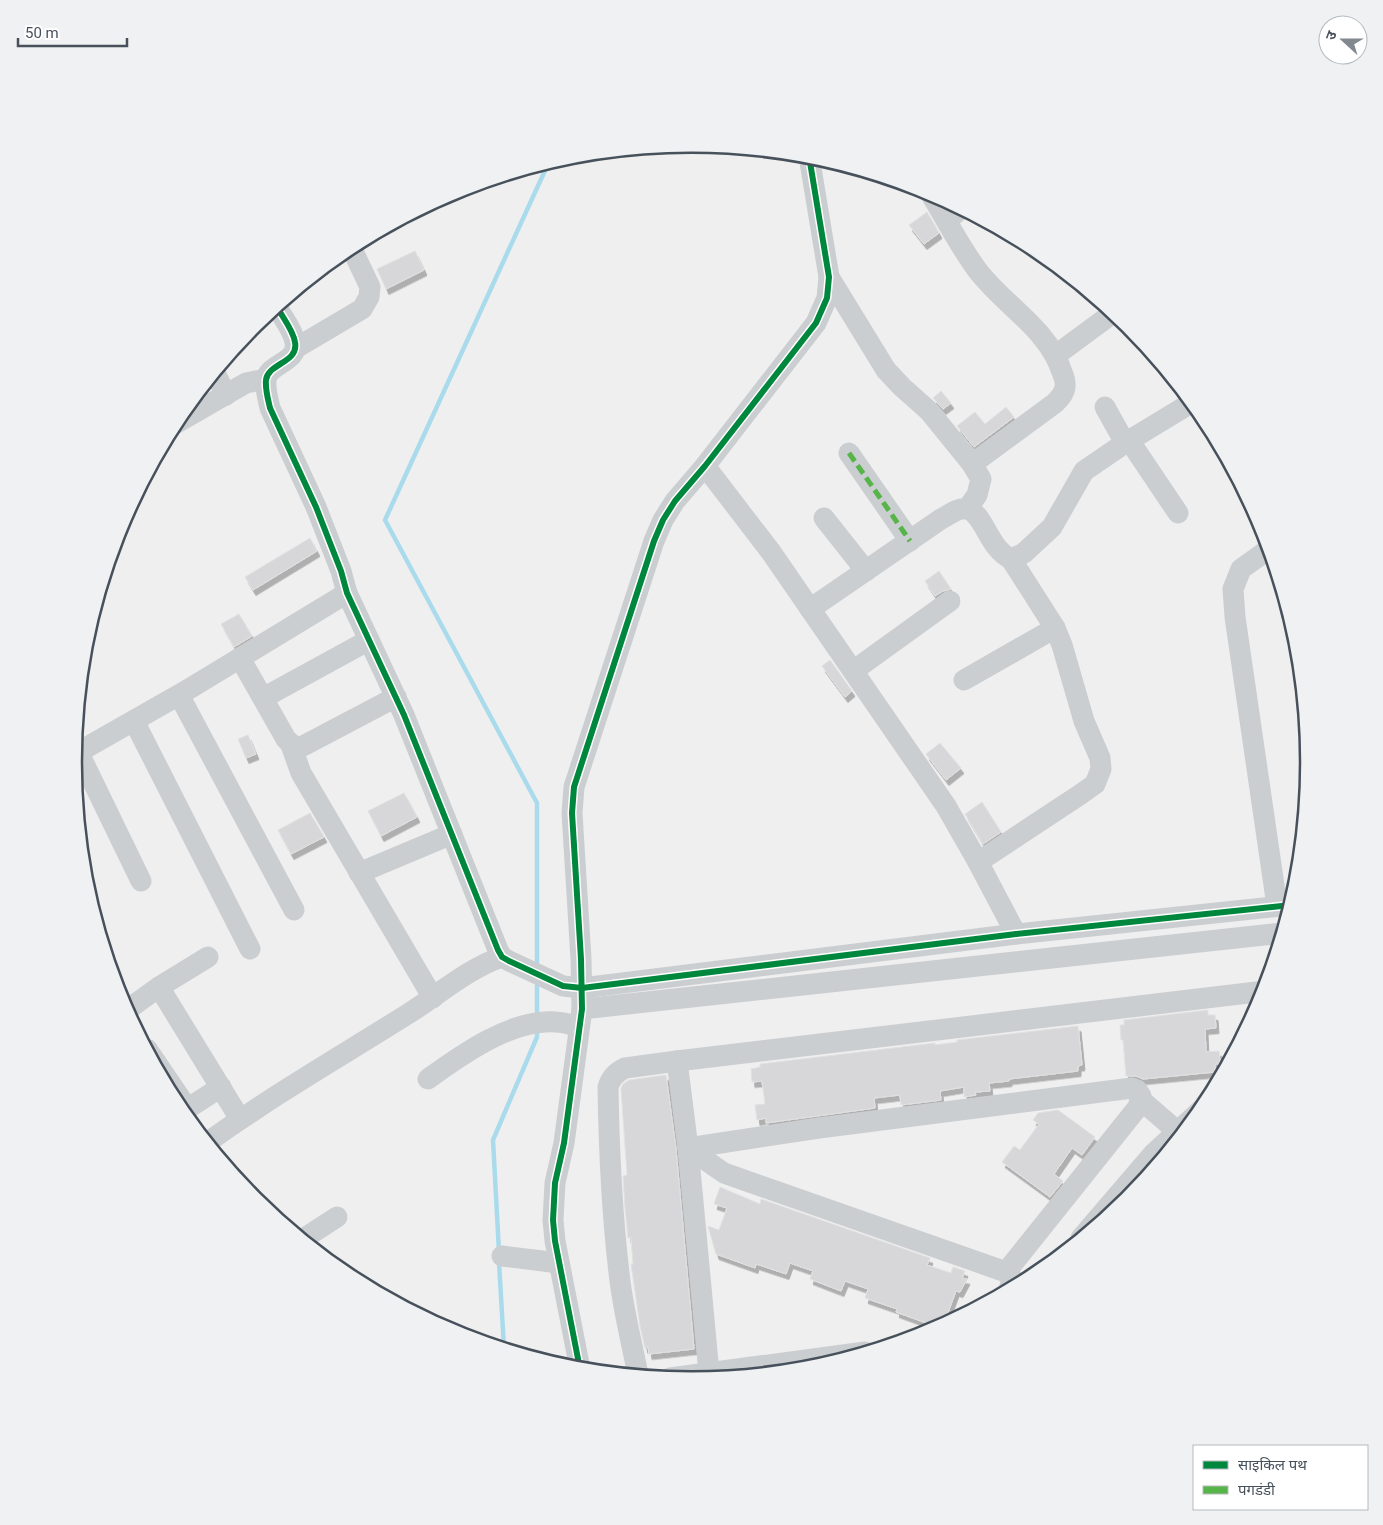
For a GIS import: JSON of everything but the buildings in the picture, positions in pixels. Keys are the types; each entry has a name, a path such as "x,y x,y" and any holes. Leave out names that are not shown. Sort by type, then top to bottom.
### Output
{"street":[{"path":"578,1361 555,1241 554,1220 555,1183 564,1143 580,1018 573,987 572,813 574,787 654,541 663,520 675,501 705,466 816,323 827,298 829,277 811,165"},
{"path":"954,215 978,270 994,290 1022,315 1048,343 1056,355 1066,382 1061,397 1055,403 972,464"},
{"path":"355,255 370,287 369,297 362,309 296,348 291,356 274,368 266,379 270,408 316,507 341,571 346,593 396,697 452,834 509,961"},
{"path":"829,277 886,370 902,387 929,410 972,464 981,479 977,495 967,509"},
{"path":"281,314 295,341 296,348"},
{"path":"1056,355 1107,318"},
{"path":"219,379 226,395"},
{"path":"192,414 246,383 266,379"},
{"path":"1105,407 1178,513"},
{"path":"1011,558 1024,552 1052,527 1084,471 1127,441 1186,407"},
{"path":"850,453 910,541"},
{"path":"705,466 771,552 946,806 1016,934"},
{"path":"810,609 956,510 967,509 976,514 994,545 1003,555 1011,558 1056,628 1084,721 1100,758 1101,769 1095,784 978,862"},
{"path":"824,518 866,571"},
{"path":"1263,553 1240,569 1233,589 1235,617 1284,904"},
{"path":"83,748 134,721 346,593"},
{"path":"853,671 950,601"},
{"path":"964,680 1056,628"},
{"path":"262,698 370,640"},
{"path":"240,658 291,745 301,773 434,998"},
{"path":"178,695 294,910"},
{"path":"291,745 296,747 303,746 396,697"},
{"path":"134,721 250,949"},
{"path":"82,763 141,881"},
{"path":"359,873 452,834"},
{"path":"213,1139 240,1119 434,998 484,964 509,961 573,987 1016,934 1283,906"},
{"path":"428,1079 447,1065 493,1038 525,1024 1276,934"},
{"path":"133,1006 159,987 208,957"},
{"path":"159,987 240,1119"},
{"path":"637,1368 620,1283 612,1207 608,1087 617,1072 625,1068 677,1061 1255,992"},
{"path":"677,1061 688,1148 709,1371"},
{"path":"188,1106 221,1087"},
{"path":"1132,1088 1137,1090 1141,1096 1138,1106 1008,1281 724,1173 688,1148 819,1128 1132,1088"},
{"path":"1141,1100 1177,1131"},
{"path":"1110,1204 1153,1154 1170,1139"},
{"path":"308,1235 337,1217"},
{"path":"502,1256 559,1263"},
{"path":"732,1370 816,1359"}],"waterway":[{"path":"537,966 537,803 385,520 545,172"},
{"path":"537,981 537,1016"},
{"path":"499,1252 493,1140 537,1037 537,1029"},
{"path":"499,1262 504,1341"}],"marked path":[{"path":"849,453 910,541"}],"cycle path":[{"path":"578,1361 555,1241 553,1220 555,1183 564,1143 582,1009 581,959 572,813 574,787 654,541 663,520 675,501 705,466 816,323 827,298 829,277 811,165"},
{"path":"281,313 292,333 295,349 288,359 268,374 266,387 270,408 316,507 341,571 347,593 404,715 502,957 563,986 582,988 1016,934 1283,906"}]}
